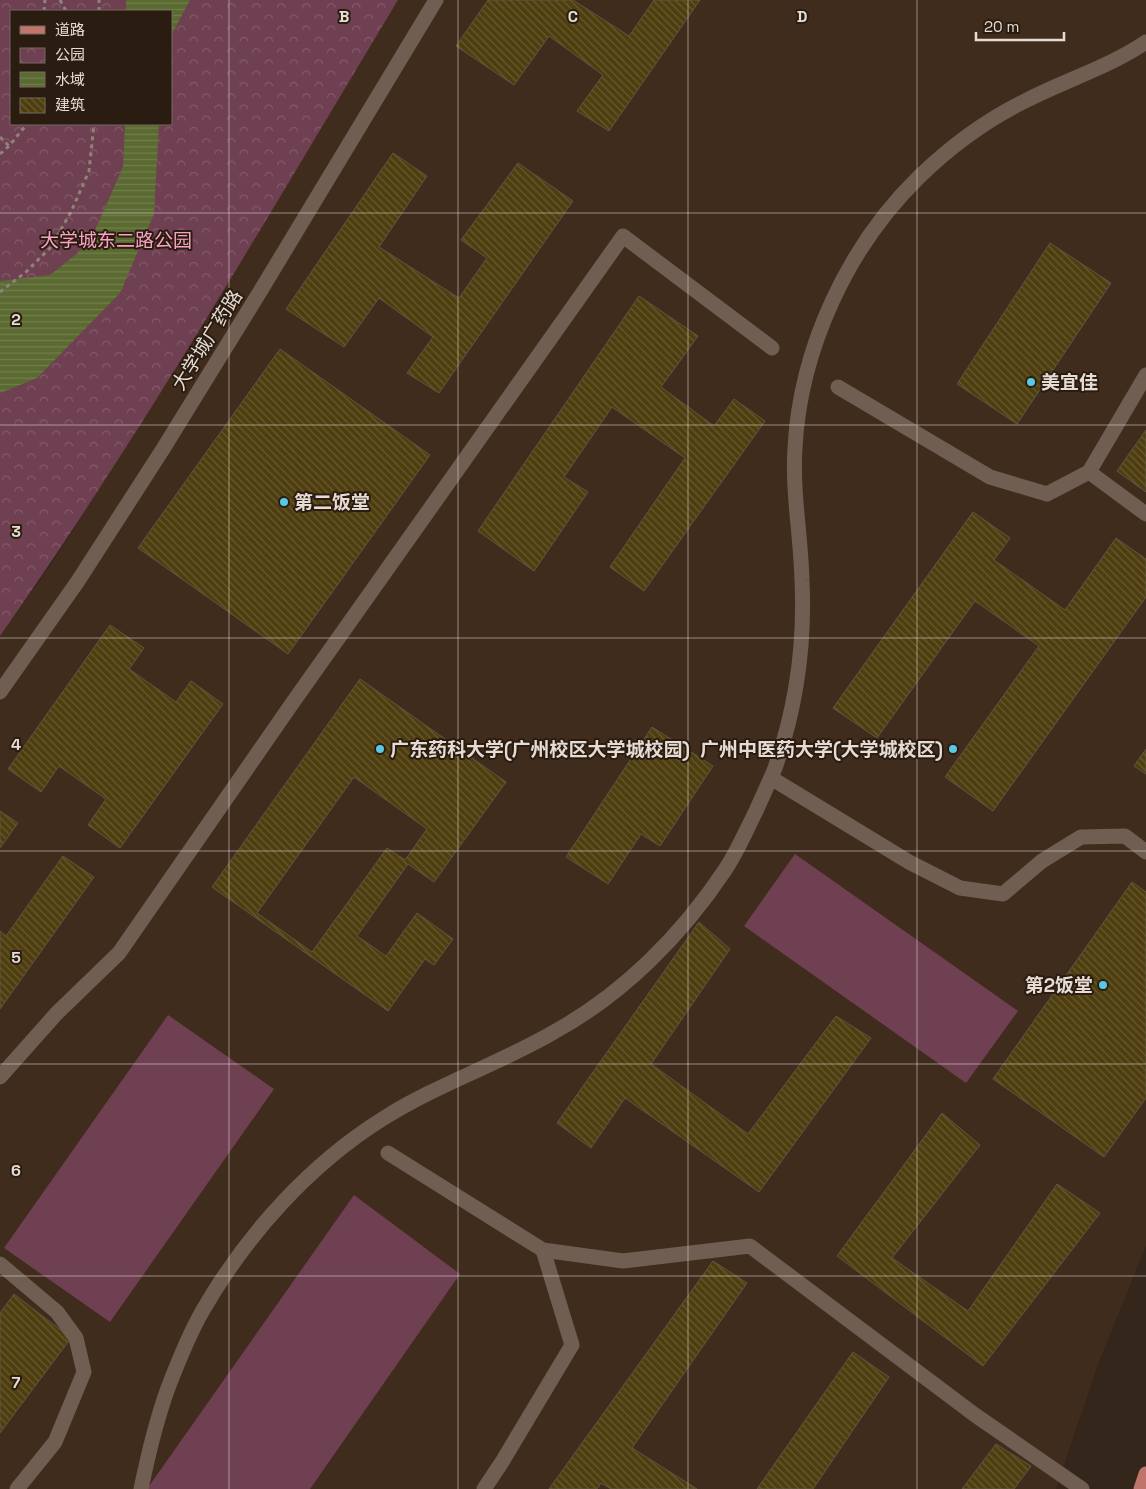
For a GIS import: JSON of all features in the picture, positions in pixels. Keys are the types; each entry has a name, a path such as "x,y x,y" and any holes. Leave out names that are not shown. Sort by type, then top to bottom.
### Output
{"main road":[{"path":"1141,1489 1146,1474"}],"lane":[{"name":"大学城广药路","path":"0,692 78,581 163,449 436,0"},
{"path":"141,1489 167,1390 202,1312 238,1258 268,1219 295,1189 326,1161 383,1118 426,1094 515,1053 590,1011 655,956 684,925 727,867 746,832 771,778 793,700 800,662 802,584 794,474 795,444 805,379 824,319 838,288 854,258 880,220 915,181 950,149 984,123 1025,101 1104,66 1146,42"},
{"path":"0,1077 56,1014 119,953 291,705 623,236 772,348"},
{"path":"838,387 990,477 1047,494 1089,472 1146,375"},
{"path":"1089,472 1146,514"},
{"path":"771,778 909,862 960,888 1003,894 1042,861 1081,838 1125,836 1146,852"},
{"path":"388,1153 543,1250 623,1262 750,1246 975,1414 1082,1489"},
{"path":"487,1488 572,1345 543,1250"},
{"path":"0,1264 57,1312 76,1338 84,1372 55,1442 17,1489"}],"path":[{"path":"0,154 26,125"},
{"path":"0,292 26,272 50,248 72,212 89,171 94,125"},
{"path":"0,137 9,146"}],"shaded area":[{"path":"398,0 1146,0 1146,1246 1098,1364 1056,1489 0,1489 0,636 52,563 186,352"}],"green space":[{"name":"大学城东二路公园","path":"0,0 398,0 205,321 53,559 0,636"},
{"path":"795,854 1018,1011 966,1083 744,926"},
{"path":"168,1015 274,1089 110,1322 4,1248"},
{"path":"354,1195 460,1274 310,1489 147,1489"}],"water":[{"path":"126,0 190,0 172,34 172,10 126,10"},
{"path":"125,125 159,125 154,214 120,293 37,378 0,393 0,281 50,275 89,244 123,167"}],"building":[{"path":"488,0 573,0 629,36 654,0 700,0 609,131 577,111 603,75 549,36 514,85 456,46"},
{"path":"393,153 427,176 379,247 459,298 487,258 461,240 518,163 573,201 439,393 407,373 433,337 379,298 344,347 286,309"},
{"path":"1050,243 1111,283 1017,424 957,384"},
{"path":"639,296 698,336 661,387 714,426 734,399 765,421 644,591 610,567 685,458 612,407 564,477 588,492 534,571 478,531"},
{"name":"第二饭堂","path":"280,349 430,455 288,654 138,548"},
{"path":"1146,430 1146,492 1117,471"},
{"path":"973,512 1010,538 994,560 1065,610 1116,538 1146,559 1146,597 993,811 945,777 1039,646 975,601 877,738 833,708"},
{"path":"110,625 144,648 129,669 176,702 191,681 223,704 120,848 88,825 106,799 59,766 41,792 8,769"},
{"path":"360,679 506,782 434,882 408,864 357,936 386,956 417,913 453,939 434,965 425,959 388,1011 212,887","holes":["354,777 427,829 405,860 387,848 312,952 257,913"]},
{"path":"652,727 713,766 660,846 641,834 608,884 566,857"},
{"path":"1146,749 1146,774 1134,766"},
{"path":"0,811 18,823 0,848"},
{"path":"63,856 94,877 0,1009 0,931 6,936"},
{"name":"第2饭堂","path":"1132,882 1146,892 1146,1098 1104,1157 993,1079"},
{"path":"699,922 730,949 651,1064 748,1134 836,1016 871,1038 759,1192 625,1098 591,1148 557,1123"},
{"path":"942,1113 980,1145 892,1258 968,1311 1057,1184 1100,1213 983,1366 837,1256"},
{"path":"713,1261 747,1283 632,1448 697,1489 611,1489 601,1483 597,1489 549,1489"},
{"path":"14,1294 71,1338 0,1433 0,1313"},
{"path":"853,1352 889,1377 813,1489 757,1489"},
{"path":"996,1444 1031,1466 1014,1489 962,1489"}],"place":[{"name":"美宜佳","path":"1031,382"},
{"name":"第二饭堂","path":"284,502"},
{"name":"广东药科大学(广州校区大学城校园)","path":"380,749"},
{"name":"广州中医药大学(大学城校区)","path":"953,749"},
{"name":"第2饭堂","path":"1103,985"}]}
